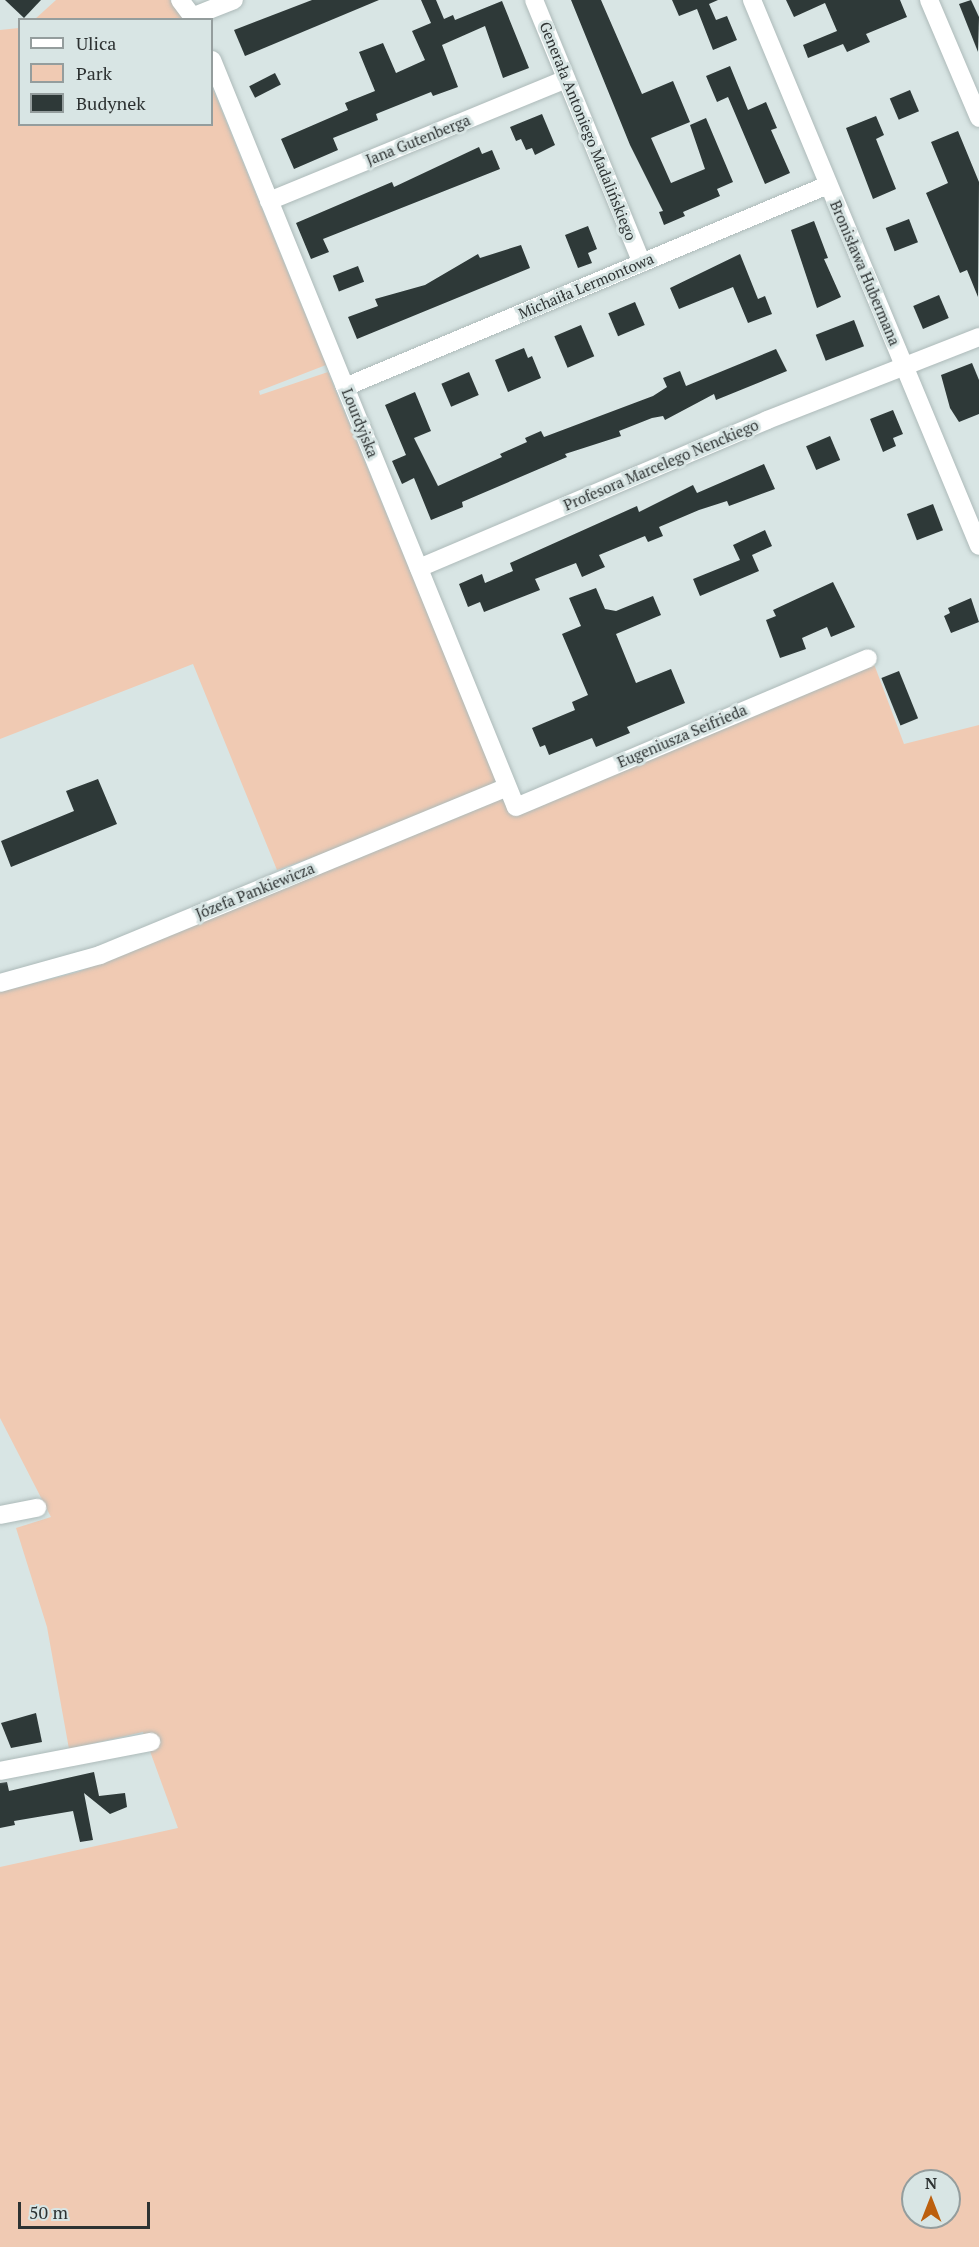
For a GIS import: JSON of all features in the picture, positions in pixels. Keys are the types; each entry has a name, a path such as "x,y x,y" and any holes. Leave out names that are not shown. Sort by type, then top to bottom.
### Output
{"street":[{"path":"180,0 194,18 234,0"},
{"name":"Generała Antoniego Madalińskiego","path":"534,0 642,262"},
{"name":"Bronisława Hubermana","path":"752,0 979,546"},
{"path":"929,0 979,118"},
{"name":"Lourdyjska","path":"213,62 506,788"},
{"name":"Jana Gutenberga","path":"269,201 566,79"},
{"name":"Michaiła Lermontowa","path":"345,387 828,185"},
{"name":"Profesora Marcelego Nenckiego","path":"419,568 767,420 979,338"},
{"name":"Eugeniusza Seifrieda","path":"506,788 516,807 868,658"},
{"name":"Józefa Pankiewicza","path":"0,983 100,955 506,788"},
{"path":"0,1515 37,1508"},
{"path":"0,1771 151,1742"}],"green space":[{"path":"56,0 170,0 182,18 36,18"},
{"path":"18,28 18,126 213,126 213,89 326,365 259,391 260,395 328,372 510,814 874,664 904,744 979,725 979,2247 0,2247 0,1867 178,1828 143,1732 69,1749 47,1627 16,1528 51,1517 0,1418 0,992 78,972 163,937 328,852 277,870 193,664 0,739 0,30"}],"building":[{"path":"5,0 41,0 24,18"},
{"path":"312,0 379,0 245,56 234,30"},
{"path":"421,0 436,0 444,19 453,15 455,20 502,1 529,68 503,78 485,26 442,45 458,87 433,96 431,92 376,114 378,120 333,138 338,150 294,169 281,139 348,110 345,103 375,91 359,52 383,43 396,73 425,60 412,31 431,23"},
{"path":"571,0 601,0 642,94 673,81 690,122 651,138 671,183 705,169 690,125 706,118 733,182 717,189 720,196 683,212 685,216 664,225 659,212 663,211 630,145"},
{"path":"672,0 718,0 709,4 716,20 727,16 737,40 713,50 697,9 679,16"},
{"path":"786,0 900,0 907,17 866,34 870,42 847,52 843,44 808,58 803,45 837,31 825,3 794,17"},
{"path":"971,0 979,17 978,52 959,4"},
{"path":"730,66 748,110 766,102 777,128 771,130 790,173 765,184 728,97 717,102 706,76"},
{"path":"275,73 281,85 255,98 249,86"},
{"path":"910,90 919,111 899,120 890,99"},
{"path":"542,114 555,145 535,155 532,148 526,150 521,139 516,141 510,127"},
{"path":"876,116 884,135 876,139 896,189 873,199 846,128"},
{"path":"958,131 979,182 978,297 967,270 960,273 926,193 948,183 931,142"},
{"path":"479,147 482,154 492,150 500,169 323,239 329,252 311,259 296,223 392,182 394,187"},
{"path":"909,219 918,242 895,251 886,228"},
{"path":"814,221 828,258 824,259 841,297 817,308 791,230"},
{"path":"588,226 597,249 588,253 592,263 578,268 565,235"},
{"path":"521,245 530,268 357,339 348,317 378,306 375,299 425,285 478,254 480,258"},
{"path":"740,254 758,299 765,296 772,314 748,323 733,287 679,309 670,288"},
{"path":"358,266 364,282 339,292 333,276"},
{"path":"939,295 949,318 923,329 913,306"},
{"path":"635,302 645,325 618,336 608,313"},
{"path":"854,320 864,346 826,361 816,335"},
{"path":"581,325 594,356 568,368 554,336"},
{"path":"524,348 528,358 532,356 541,378 508,392 495,360"},
{"path":"776,349 787,371 716,400 714,394 665,420 663,416 652,418 619,431 621,436 565,454 567,457 462,502 463,507 431,520 414,478 402,484 392,461 406,455 385,405 415,392 431,431 414,438 438,486 502,457 500,454 527,442 525,438 541,431 544,437 653,396 667,387 663,378 680,371 686,386"},
{"path":"972,363 979,380 979,414 959,422 950,408 941,375"},
{"path":"469,372 479,395 451,407 441,384"},
{"path":"893,410 903,434 893,438 896,446 883,452 870,419"},
{"path":"830,436 840,460 816,470 806,446"},
{"path":"764,464 775,489 729,506 727,501 699,510 659,527 663,536 648,542 645,536 599,555 605,567 582,577 576,563 535,579 540,590 484,612 480,602 468,607 459,584 482,574 485,583 513,571 510,563 637,506 639,512 693,485 697,493"},
{"path":"933,504 943,530 917,540 907,514"},
{"path":"765,530 772,546 752,555 759,571 700,596 693,579 740,560 733,545"},
{"path":"833,582 855,627 831,637 827,627 802,638 806,649 780,658 766,620 776,616 773,610"},
{"path":"596,588 605,609 616,611 653,596 661,615 616,634 636,683 671,669 685,703 627,727 630,733 596,747 592,738 549,755 545,745 540,747 532,728 575,710 572,702 588,695 562,634 581,626 569,598"},
{"path":"971,598 979,622 951,633 944,616 950,613 948,608"},
{"path":"899,671 918,718 900,725 881,678"},
{"path":"98,779 117,824 11,867 1,841 74,811 66,791"},
{"path":"36,1713 42,1742 11,1748 1,1723"},
{"path":"94,1772 99,1796 125,1793 127,1807 110,1814 84,1793 93,1840 80,1842 73,1811 14,1821 15,1825 0,1828 0,1783 7,1782 9,1791"}]}
